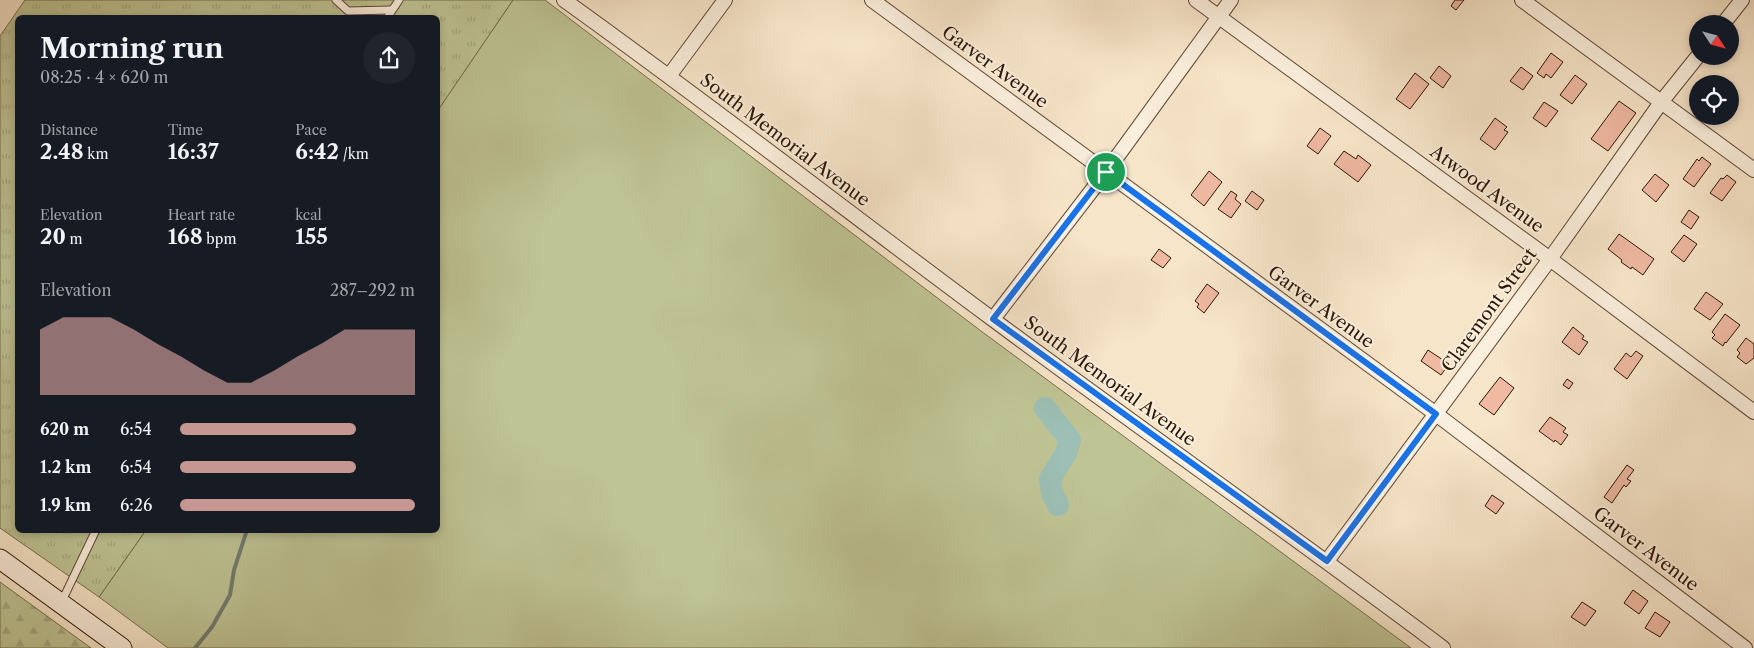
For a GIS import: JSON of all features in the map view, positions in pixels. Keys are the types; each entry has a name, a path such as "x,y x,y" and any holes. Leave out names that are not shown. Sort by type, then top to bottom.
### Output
{"street":[{"name":"South Memorial Avenue","path":"564,0 669,76 993,319 1327,561 1443,648"},
{"path":"669,76 725,0"},
{"name":"Garver Avenue","path":"872,0 1436,414 1745,648"},
{"name":"Atwood Avenue","path":"1196,0 1550,258 1754,412"},
{"path":"993,319 1106,172 1231,0"},
{"path":"1522,0 1754,170"},
{"path":"1730,15 1742,0"},
{"name":"Claremont Street","path":"1327,561 1550,258 1662,101 1691,65"},
{"path":"0,559 122,648"}],"lane":[{"path":"336,0 349,14 391,10"},
{"path":"388,15 399,0"},
{"path":"60,603 95,533"}],"green space":[{"path":"25,0 513,0 440,107 440,15 15,15 15,533 144,533 99,597 0,528 0,36"},
{"path":"513,0 545,0 981,331 1411,648 168,648 99,597 144,533 440,533 440,107"},
{"path":"0,582 91,648 0,648"}],"building":[{"path":"1455,0 1464,0 1456,10 1451,6"},
{"path":"1551,53 1563,62 1551,78 1546,74 1544,78 1537,73"},
{"path":"1439,66 1451,76 1443,88 1430,78"},
{"path":"1521,67 1533,76 1523,90 1510,81"},
{"path":"1415,73 1429,84 1410,109 1396,99"},
{"path":"1575,75 1587,84 1572,104 1560,95"},
{"path":"1619,101 1636,113 1608,151 1591,139"},
{"path":"1544,102 1558,111 1546,127 1533,118"},
{"path":"1495,118 1507,127 1504,130 1508,132 1495,150 1480,139"},
{"path":"1320,128 1331,136 1318,154 1307,146"},
{"path":"1344,151 1356,159 1358,155 1371,165 1358,182 1334,164"},
{"path":"1702,157 1711,164 1694,187 1683,179 1697,159 1699,161"},
{"path":"1209,171 1222,182 1204,206 1191,195"},
{"path":"1655,174 1669,185 1656,202 1642,190"},
{"path":"1727,175 1736,182 1722,201 1710,193 1721,178 1723,179"},
{"path":"1231,191 1237,195 1235,199 1241,204 1231,218 1218,209"},
{"path":"1252,191 1264,200 1257,210 1245,201"},
{"path":"1689,210 1699,217 1691,229 1681,222"},
{"path":"1619,234 1654,259 1643,275 1621,262 1622,260 1608,249"},
{"path":"1684,235 1697,244 1684,262 1671,252"},
{"path":"1159,249 1171,258 1163,268 1151,260"},
{"path":"1207,284 1219,293 1204,313 1197,307 1199,304 1195,301"},
{"path":"1706,292 1723,304 1710,320 1694,309"},
{"path":"1725,314 1740,325 1723,346 1712,338 1715,335 1712,332"},
{"path":"1573,327 1584,336 1582,339 1588,342 1579,355 1562,342"},
{"path":"1746,338 1754,344 1754,358 1746,364 1737,357 1740,353 1737,350"},
{"path":"1428,350 1449,364 1441,375 1421,361"},
{"path":"1636,351 1643,356 1627,379 1614,369 1626,353 1631,357"},
{"path":"1500,377 1514,388 1494,415 1479,404"},
{"path":"1567,379 1573,383 1569,389 1563,385"},
{"path":"1550,417 1566,428 1563,432 1568,435 1561,445 1539,431"},
{"path":"1627,465 1634,470 1627,479 1631,481 1626,487 1624,485 1612,503 1604,497"},
{"path":"1492,495 1504,503 1496,514 1485,506"},
{"path":"1633,590 1648,601 1639,614 1624,603"},
{"path":"1582,602 1596,611 1585,626 1571,617"},
{"path":"1655,612 1670,622 1660,637 1645,628"}],"waterway":[{"path":"1045,408 1070,440 1066,453 1050,479 1052,493 1058,505"},
{"path":"195,648 212,627 230,595 234,570 246,533"}],"route":[{"path":"1106,172 1436,414 1327,561 993,319 1106,172"}]}
